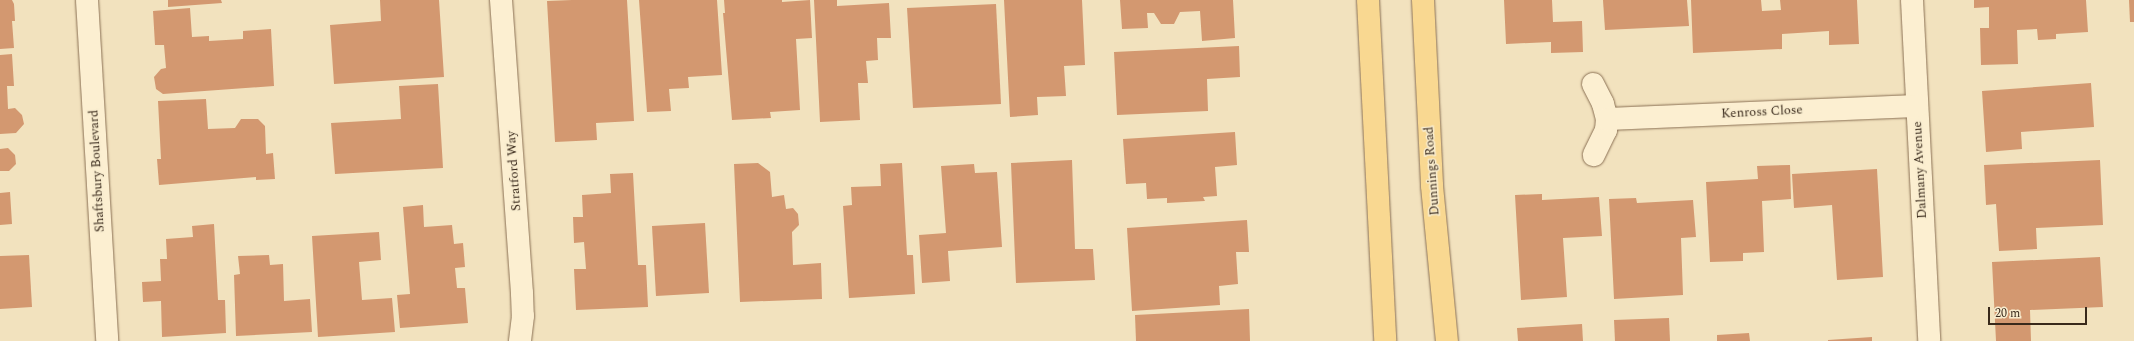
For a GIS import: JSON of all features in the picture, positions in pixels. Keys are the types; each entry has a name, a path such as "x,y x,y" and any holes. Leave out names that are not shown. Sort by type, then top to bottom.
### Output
{"main road":[{"path":"1368,0 1385,341"},
{"name":"Dunnings Road","path":"1424,0 1432,186 1447,341"}],"street":[{"name":"Shaftsbury Boulevard","path":"87,0 107,341"},
{"name":"Stratford Way","path":"501,0 524,316 520,341"},
{"name":"Dalmany Avenue","path":"1912,0 1929,341"},
{"path":"1593,84 1603,104 1607,119 1606,130 1594,155"},
{"name":"Kenross Close","path":"1607,119 1917,106"}],"building":[{"path":"0,0 12,0 14,4 15,21 12,21 14,48 0,49"},
{"path":"168,0 221,0 222,3 168,7"},
{"path":"380,0 439,0 444,77 334,84 330,25 381,21"},
{"path":"627,0 634,121 596,123 597,140 555,142 547,1"},
{"path":"639,0 717,0 722,75 688,77 689,88 669,89 671,111 647,112"},
{"path":"724,0 782,0 782,2 810,0 812,38 796,39 800,110 770,112 771,118 732,120 723,13 725,13"},
{"path":"814,0 837,0 837,6 889,3 891,38 877,38 878,60 866,61 868,83 858,83 860,120 820,122"},
{"path":"1004,0 1082,0 1085,65 1064,66 1066,96 1037,97 1038,115 1010,117"},
{"path":"1120,0 1233,0 1235,38 1202,41 1200,11 1180,12 1174,24 1161,24 1154,13 1147,13 1148,28 1122,29"},
{"path":"1504,0 1552,0 1553,22 1582,21 1583,52 1551,53 1551,42 1506,44"},
{"path":"1603,0 1687,0 1689,26 1605,30"},
{"path":"1691,0 1761,0 1762,11 1781,10 1780,0 1857,0 1859,44 1829,45 1829,31 1782,34 1782,49 1693,53"},
{"path":"1974,0 2086,0 2088,32 2056,34 2056,39 2038,40 2037,29 2017,30 2018,64 1981,65 1980,28 1989,28 1989,7 1974,8"},
{"path":"2129,0 2134,0 2134,22 2130,22"},
{"path":"996,4 1001,104 913,108 907,8"},
{"path":"190,8 192,37 209,36 209,41 243,39 243,31 271,29 274,86 163,94 156,89 154,77 161,69 166,68 164,45 155,45 153,11"},
{"path":"1239,46 1240,77 1207,79 1208,111 1117,115 1114,52"},
{"path":"12,54 14,86 7,86 8,109 15,108 22,115 24,124 16,133 0,134 0,55"},
{"path":"2091,83 2094,127 2021,132 2022,149 1986,152 1982,91"},
{"path":"438,84 443,168 335,174 331,123 401,119 399,86"},
{"path":"206,99 208,129 235,128 241,119 258,119 265,126 266,154 273,153 275,179 256,180 256,177 159,185 157,159 161,159 158,101"},
{"path":"1235,132 1237,165 1215,167 1217,196 1203,197 1205,201 1167,203 1167,198 1147,199 1146,183 1126,184 1123,139"},
{"path":"8,148 15,155 16,164 9,171 0,171 0,149"},
{"path":"1072,160 1075,249 1093,249 1095,280 1016,283 1011,163"},
{"path":"2100,160 2103,225 2036,228 2037,249 1999,251 1996,204 1986,205 1984,165"},
{"path":"758,163 770,172 772,197 784,195 786,209 793,208 798,214 799,225 792,232 793,265 821,263 822,299 740,302 734,164"},
{"path":"902,163 907,255 913,255 915,294 849,298 843,206 852,205 851,187 881,186 880,164"},
{"path":"974,164 975,173 997,172 1002,247 948,251 950,281 922,283 919,235 946,233 941,166"},
{"path":"1790,165 1791,199 1762,201 1764,252 1743,253 1743,261 1710,262 1706,182 1758,179 1757,166"},
{"path":"1877,169 1883,277 1837,280 1832,205 1794,208 1792,174"},
{"path":"633,173 638,265 646,265 648,307 576,310 574,269 586,269 584,242 574,243 573,217 583,217 582,195 611,193 610,174"},
{"path":"10,192 12,224 0,225 0,193"},
{"path":"1542,194 1542,200 1599,197 1602,236 1563,238 1567,297 1521,300 1515,195"},
{"path":"1636,198 1637,203 1693,200 1696,237 1681,238 1683,295 1614,299 1609,199"},
{"path":"423,205 424,227 452,225 454,244 463,243 465,267 455,268 457,288 465,288 468,323 400,328 397,295 410,294 403,207"},
{"path":"1247,220 1249,252 1236,252 1238,284 1219,286 1220,305 1132,311 1127,228"},
{"path":"705,223 709,293 656,296 652,226"},
{"path":"214,224 218,300 225,300 226,333 162,337 161,301 143,302 142,282 161,281 160,259 167,259 166,239 193,237 192,226"},
{"path":"379,232 381,260 359,262 362,300 392,298 395,332 318,337 312,236"},
{"path":"29,255 32,307 0,309 0,256"},
{"path":"269,255 270,265 283,264 284,301 310,299 312,332 236,336 234,275 240,274 238,256"},
{"path":"2100,257 2103,307 2030,310 2031,341 1996,341 1992,262"},
{"path":"1249,309 1250,341 1136,341 1135,315"},
{"path":"1669,318 1670,341 1615,341 1614,320"},
{"path":"1582,324 1583,341 1518,341 1517,328"},
{"path":"1749,333 1750,341 1717,341 1717,335"},
{"path":"1872,337 1872,341 1828,341 1828,340"}]}
